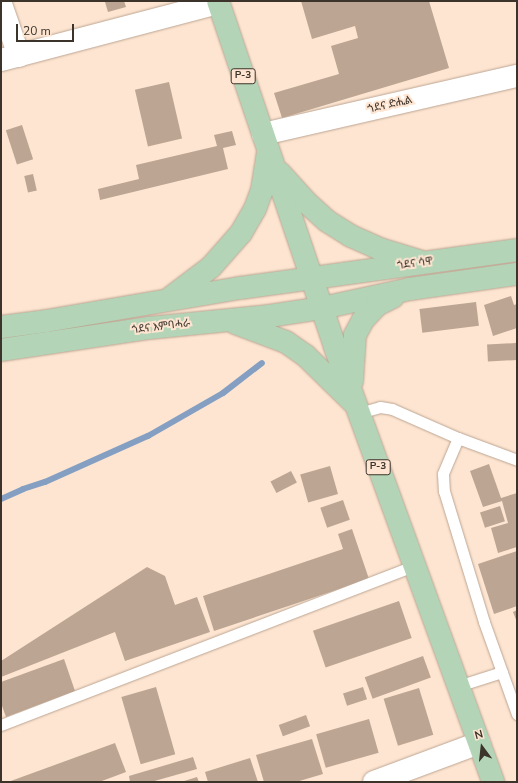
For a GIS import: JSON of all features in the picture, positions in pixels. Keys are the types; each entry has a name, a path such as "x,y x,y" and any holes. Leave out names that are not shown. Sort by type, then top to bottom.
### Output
{"main road":[{"name":"P-3","path":"219,2 355,403 493,782"},
{"path":"268,150 306,202 327,221 351,236 383,250 424,263"},
{"path":"166,302 211,267 241,233 255,209 262,190 268,150"},
{"name":"ጎደና ሳዋ","path":"312,278 517,250"},
{"path":"322,308 410,289 517,274"},
{"name":"ጎደና እምባሓራ","path":"1,327 166,302 240,288 312,278"},
{"path":"355,403 355,335 363,320 377,305 410,289"},
{"name":"ጎደና እምባሓራ","path":"1,350 149,328 322,308"},
{"path":"226,320 265,332 286,342 306,356 355,403"}],"street":[{"path":"1,4 10,58 219,2"},
{"name":"ጎደና ድሒል","path":"268,150 517,76"},
{"path":"374,782 479,743"}],"lane":[{"path":"355,403 385,407 458,438 517,460"},
{"path":"458,438 443,474 444,491 477,600 517,714"},
{"path":"1,725 414,566"},
{"path":"458,686 502,672"}],"building":[{"path":"124,1 126,7 108,12 105,2"},
{"path":"301,1 429,1 449,68 282,118 274,93 339,74 331,46 358,38 355,26 312,39"},
{"path":"169,82 182,139 148,146 135,90"},
{"path":"22,125 33,159 17,164 6,130"},
{"path":"232,131 236,145 223,148 228,169 100,200 98,189 139,179 136,165 217,146 214,135"},
{"path":"33,174 37,191 28,193 24,176"},
{"path":"511,296 514,305 517,304 517,328 493,336 484,305"},
{"path":"476,302 479,326 422,333 419,309"},
{"path":"516,343 517,360 488,361 487,345"},
{"path":"489,464 501,498 517,493 517,547 498,553 491,528 508,523 502,501 483,507 470,471"},
{"path":"330,466 338,494 308,502 300,475"},
{"path":"291,471 297,483 276,493 271,481"},
{"path":"343,500 350,520 327,528 320,508"},
{"path":"500,506 505,521 485,528 480,512"},
{"path":"352,529 369,579 214,631 203,596 343,549 338,534"},
{"path":"517,551 517,606 494,614 478,564"},
{"path":"147,567 165,576 175,605 197,597 210,632 125,661 115,632 1,677 1,661"},
{"path":"399,601 412,638 326,668 313,631"},
{"path":"517,610 517,622 513,612"},
{"path":"423,656 431,678 373,699 365,677"},
{"path":"64,659 75,691 6,717 1,703 1,682"},
{"path":"156,687 175,754 141,764 121,697"},
{"path":"363,687 367,699 347,706 343,693"},
{"path":"419,688 433,735 398,746 384,699"},
{"path":"306,715 310,726 283,736 279,725"},
{"path":"369,719 379,753 326,768 316,734"},
{"path":"312,739 323,774 296,782 264,782 256,755"},
{"path":"115,743 126,772 110,778 99,782 8,782"},
{"path":"193,757 197,769 151,782 130,782 129,776"},
{"path":"250,758 258,782 208,782 205,772"},
{"path":"197,777 199,782 181,782"}],"waterway":[{"path":"1,499 23,489 45,482 148,436 223,393 262,363"}]}
